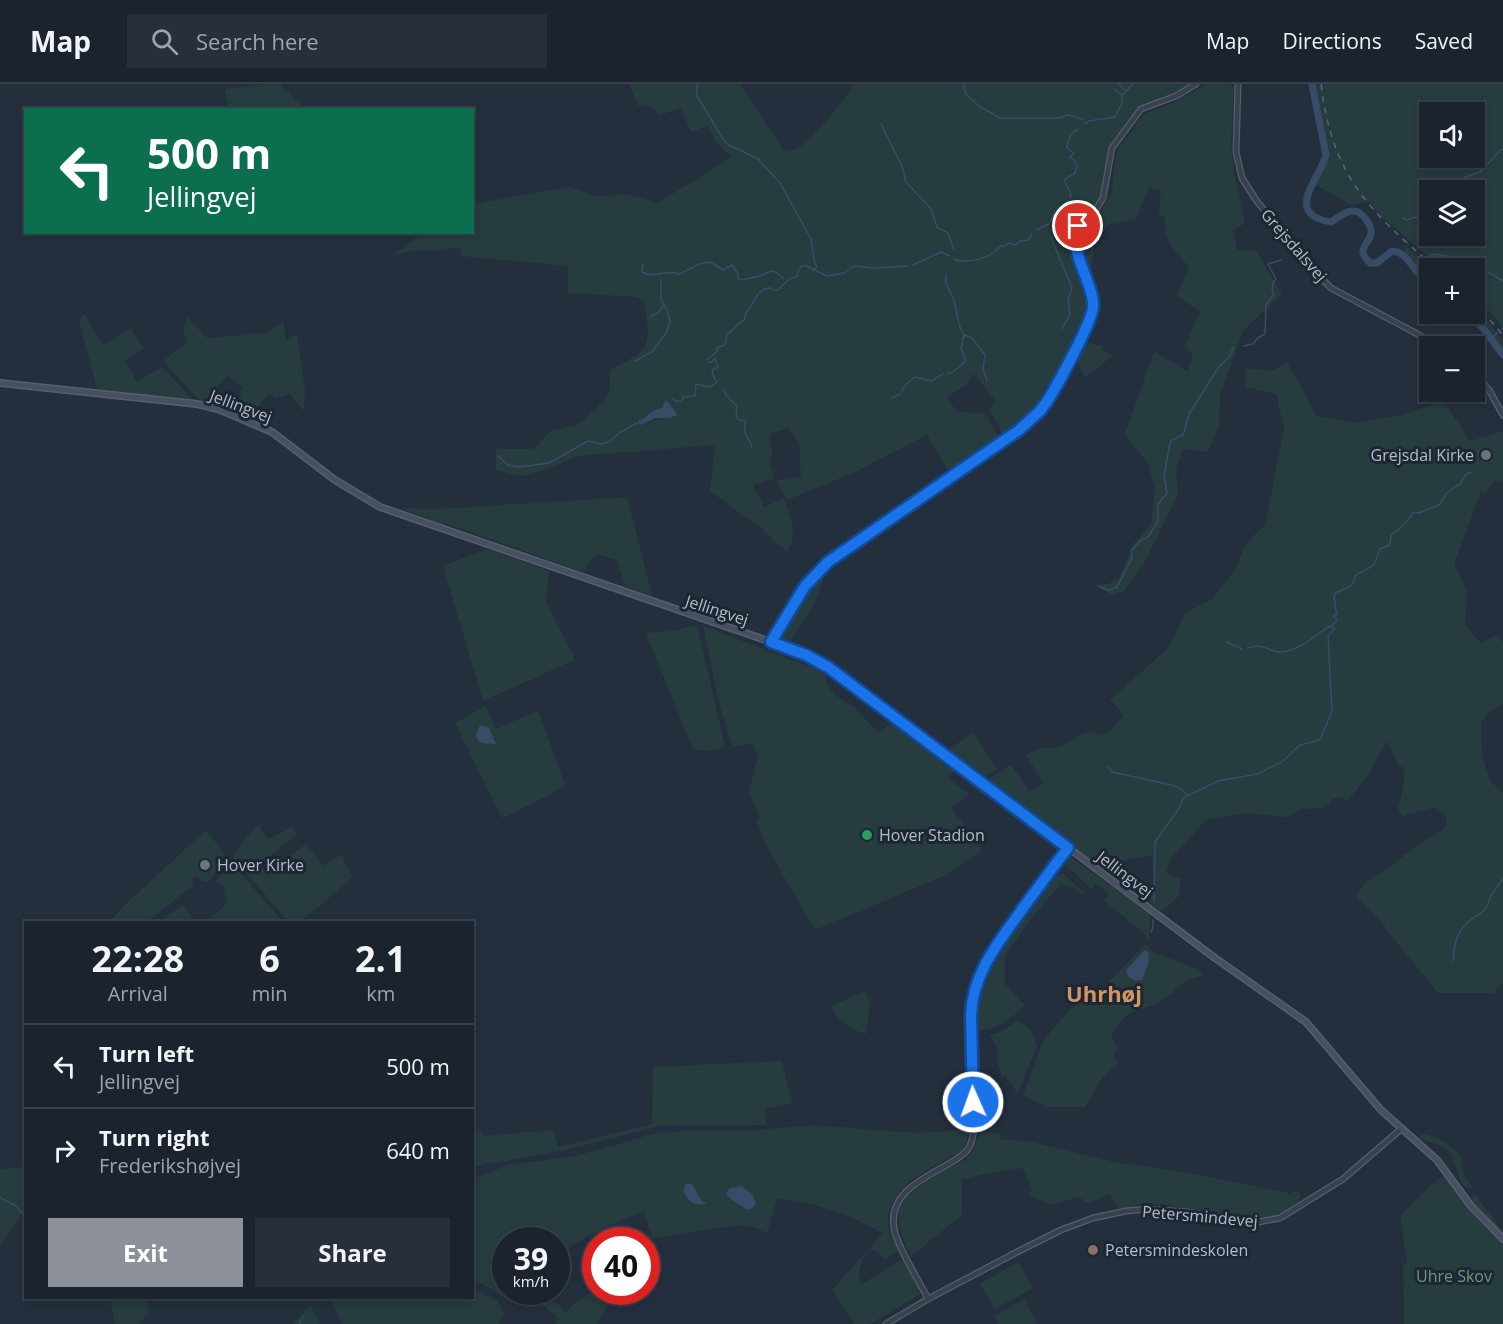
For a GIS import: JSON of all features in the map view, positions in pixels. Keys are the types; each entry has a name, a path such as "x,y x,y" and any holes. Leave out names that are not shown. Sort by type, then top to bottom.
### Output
{"main road":[{"name":"Jellingvej","path":"0,383 197,404 218,409 272,432 335,480 380,507 771,642 806,655 828,667 1215,958 1306,1022 1381,1110 1437,1160 1471,1206 1503,1239"}],"street":[{"path":"771,642 805,586 828,562 1003,441 1040,411 1055,389 1092,311 1093,301 1078,256 1076,230 1103,198 1112,148 1141,109 1176,96 1196,84"},
{"name":"Grejsdalsvej","path":"1238,84 1236,152 1242,178 1256,201 1309,266 1331,288 1421,336"},
{"path":"1485,385 1503,415"},
{"path":"928,1299 896,1235 893,1223 894,1210 907,1189 963,1155 971,1143 974,1126 971,1002 978,979 993,950 1068,848"},
{"name":"Petersmindevej","path":"886,1324 928,1299 1052,1234 1079,1222 1101,1216 1147,1209 1258,1222 1280,1218 1343,1179 1401,1129"}],"green space":[{"path":"279,84 305,108 228,108 225,89"},
{"path":"629,84 740,84 784,151 794,150 808,140 835,110 854,84 1192,84 1140,107 1111,144 1103,192 1074,232 1075,252 1087,290 1090,310 1050,392 1036,411 1003,435 989,409 995,400 974,374 969,378 968,384 947,397 957,412 985,413 1000,439 950,473 927,435 853,473 787,500 777,481 801,476 799,443 788,428 770,434 772,454 770,464 774,478 753,485 764,507 784,498 793,532 791,545 787,551 762,529 710,491 715,445 577,456 548,469 519,476 496,470 496,449 531,449 539,445 546,435 554,430 576,425 584,420 605,400 610,389 610,370 633,357 645,345 648,329 644,303 637,297 568,293 568,266 462,256 460,248 405,252 391,257 420,234 474,234 474,204 570,187 597,197 624,194 656,204 732,157 716,142 708,126 691,132 681,108 660,115 647,105 638,106","holes":["668,402 677,415 648,423 639,420 662,408 664,403"]},
{"path":"1207,84 1229,84 1234,88 1231,144 1245,223 1233,231 1237,250 1256,251 1282,294 1243,331 1220,396 1219,426 1208,452 1183,449 1176,469 1178,494 1145,562 1124,591 1113,595 1092,585 1108,584 1119,578 1134,543 1151,525 1155,489 1148,464 1125,434 1154,352 1188,371 1193,356 1185,346 1200,312 1177,296 1189,267 1174,250 1168,239 1165,217 1159,214 1161,190 1149,187 1136,220 1110,224 1096,239 1089,278 1093,293 1082,260 1079,229 1103,207 1112,192 1114,166 1119,148 1144,114 1172,104"},
{"path":"1309,84 1503,84 1503,328 1485,307 1485,258 1431,258 1384,219 1369,202 1350,205 1311,183 1323,159 1324,150"},
{"path":"1406,246 1420,258 1419,271 1415,267 1405,251"},
{"path":"84,314 103,345 131,328 144,348 125,361 137,382 162,367 194,401 97,389 79,320"},
{"path":"187,317 207,338 268,333 283,321 286,341 297,333 305,391 304,411 290,394 276,398 269,393 251,415 251,419 231,411 242,395 240,393 243,388 228,376 204,401 196,397 163,361 188,342 183,333"},
{"path":"1485,319 1503,340 1503,352 1482,324 1485,324"},
{"path":"1081,342 1102,347 1102,350 1113,355 1085,378 1073,356"},
{"path":"1287,362 1317,416 1356,423 1401,415 1438,403 1447,406 1470,441 1503,431 1503,482 1494,481 1485,494 1481,492 1454,563 1467,591 1465,625 1481,643 1496,635 1503,642 1503,703 1488,713 1481,723 1482,751 1486,770 1495,786 1503,793 1503,983 1494,993 1438,993 1385,928 1385,925 1356,896 1365,883 1420,843 1444,829 1447,818 1436,807 1402,816 1398,809 1404,785 1403,766 1399,768 1387,741 1370,772 1347,802 1343,797 1333,799 1323,808 1302,809 1287,817 1242,813 1206,820 1172,857 1166,873 1181,878 1179,896 1162,911 1150,903 1154,876 1151,855 1125,860 1103,869 988,779 1011,765 1030,792 1043,782 1026,755 1042,748 1059,747 1083,733 1092,731 1101,735 1110,732 1124,715 1110,700 1169,647 1186,612 1212,599 1235,570 1243,550 1255,534 1265,526 1284,428 1276,394 1245,387 1246,368 1272,371"},
{"path":"627,497 652,596 625,586 617,560 598,555 590,561 584,572 445,523 441,524 401,508 440,509"},
{"path":"487,549 549,571 546,601 575,660 483,701 443,566"},
{"path":"824,571 816,600 790,641 777,638 802,593"},
{"path":"697,625 725,746 714,751 693,749 646,633 677,630"},
{"name":"Hover Stadion","path":"703,626 819,670 824,674 829,688 856,709 878,733 893,722 956,768 948,778 969,794 951,807 982,851 948,874 815,930 769,851 756,819 760,819 749,792 758,757 753,743 734,747 732,745 719,703"},
{"path":"486,706 495,729 538,711 565,784 550,795 502,818 455,723"},
{"path":"973,732 997,769 986,776 949,750"},
{"path":"258,825 268,839 292,827 297,834 260,864 265,873 306,844 324,866 341,854 352,877 300,921 288,921 233,858 240,845"},
{"path":"206,830 226,856 210,881 204,882 197,876 191,880 194,883 192,886 148,921 110,921"},
{"path":"1068,855 1151,914 1148,941 1144,933 1104,901 1109,894 1096,884 1091,889 1063,862"},
{"path":"230,861 282,921 208,921 228,902 224,894 226,888 216,881"},
{"path":"1063,873 1085,894 1061,884 1033,916 1005,955 1005,985 1025,1005 996,1027 974,1030 977,996 988,965 1052,878"},
{"path":"183,905 194,921 160,921"},
{"path":"1145,944 1155,953 1199,970 1204,975 1184,983 1160,1002 1132,1012 1121,1021 1111,1036 1117,1048 1114,1055 1118,1063 1103,1077 1085,1107 1048,1107 1023,1096 1041,1046 1051,1031 1078,1001 1101,990"},
{"path":"865,991 870,1003 866,1034 845,1024 831,1006"},
{"path":"1018,1020 1032,1032 1037,1046 1018,1094 1005,1076 1002,1077 997,1060 998,1050 990,1035 1000,1032"},
{"path":"782,1061 792,1103 765,1109 767,1125 659,1126 566,1150 491,1164 491,1162 474,1168 474,1132 479,1128 483,1136 553,1130 558,1147 652,1124 653,1067"},
{"path":"802,1126 914,1133 966,1130 969,1133 961,1151 910,1182 899,1192 892,1204 888,1218 890,1233 899,1250 885,1259 877,1251 869,1249 860,1266 859,1275 862,1284 904,1258 922,1293 870,1324 854,1324 832,1290 883,1233 831,1210 777,1199 767,1234 757,1228 740,1225 660,1237 660,1227 649,1227 644,1212 608,1227 582,1227 582,1240 570,1247 570,1227 492,1227 492,1289 474,1280 474,1179 508,1165 577,1156 657,1133 693,1130 760,1130"},
{"path":"981,1132 1001,1134 1000,1139 1028,1141 1113,1162 1189,1173 1291,1195 1293,1192 1300,1192 1300,1202 1280,1215 1265,1218 1150,1203 1119,1209 1110,1194 1088,1203 1079,1197 1052,1205 1028,1195 1032,1190 1023,1168 962,1180 962,1215 911,1256 899,1225 902,1205 917,1188 968,1157"},
{"path":"1422,1134 1439,1139 1454,1149 1461,1159 1464,1175 1473,1189 1460,1180 1453,1159 1447,1151 1420,1138"},
{"path":"24,1167 24,1210 0,1246 0,1169"},
{"name":"Uhre Skov","path":"1445,1177 1476,1218 1503,1244 1503,1324 1404,1324 1403,1266 1407,1262 1400,1215 1438,1179"},
{"path":"1475,1194 1503,1231 1503,1236 1473,1205 1472,1198"},
{"path":"1018,1262 1033,1288 995,1309 980,1284"},
{"path":"474,1289 492,1298 492,1305 499,1305 504,1314 499,1324 342,1324 331,1299 474,1299"},
{"path":"582,1298 582,1305 608,1305 597,1324 555,1324 559,1319 543,1305 558,1305 566,1312"},
{"path":"110,1299 145,1299 149,1313 138,1324 115,1324"},
{"path":"1024,1299 1037,1322 1034,1324 998,1324 994,1316"},
{"path":"310,1305 320,1324 293,1324"}],"water":[{"path":"665,401 678,415 669,418 655,418 641,425 638,423 639,420 662,408"},
{"path":"480,725 489,728 496,744 483,743 477,738 476,734"},
{"path":"1145,950 1149,953 1148,965 1142,980 1135,981 1128,976 1126,970"},
{"path":"686,1184 692,1184 701,1200 707,1203 695,1204 687,1198 683,1190"},
{"path":"741,1186 753,1195 756,1204 752,1209 747,1210 726,1194 730,1188"}],"waterway":[{"path":"697,84 697,96 723,139 729,145 758,159 780,183 811,239 817,267 813,271"},
{"path":"963,84 966,94 979,106 1000,118 1060,118 1068,115 1083,119"},
{"path":"1119,84 1125,90"},
{"path":"1085,124 1089,121 1115,117 1122,103 1122,95 1133,84"},
{"path":"1312,84 1326,155 1308,195 1306,204 1309,212 1317,218 1331,222 1350,211 1359,212 1371,229 1363,253 1370,263 1377,263 1392,251 1404,256 1419,274"},
{"path":"1114,89 1122,95"},
{"path":"881,124 902,166 906,182 931,209 937,227 948,233 954,250"},
{"path":"1070,198 1071,194 1064,180 1075,173 1077,166 1070,157 1074,153 1067,148 1070,137 1078,129"},
{"path":"1458,180 1480,172 1503,148"},
{"path":"1036,230 1049,224 1055,211 1067,201"},
{"path":"1403,218 1407,220 1419,215"},
{"path":"954,259 959,261 979,259 992,254 1000,246 1009,243 1015,245 1020,241 1028,240 1032,234"},
{"path":"1050,235 1072,288 1068,299 1070,314 1062,329"},
{"path":"913,265 941,252 950,256"},
{"path":"1430,256 1434,254 1447,256 1480,267 1503,281"},
{"path":"1244,346 1253,344 1265,334 1266,305 1274,294 1273,282 1276,279 1268,264 1281,260"},
{"path":"643,264 642,272 651,275 680,274 699,264 710,262 723,270 732,265 741,280 771,271 784,279"},
{"path":"772,290 778,290 789,279 796,277 801,266 807,266 827,276 844,273 854,266 872,268 908,266"},
{"path":"946,275 964,335 961,348 966,361 947,374"},
{"path":"635,361 652,352 666,333 670,323 668,312 661,299 661,279"},
{"path":"672,399 681,401 684,397 695,396 696,384 710,387 717,382 712,370 718,367 715,358 712,362 708,359 718,347 725,345 727,334 744,320 746,312 758,294 771,288"},
{"path":"650,317 658,313 664,305"},
{"path":"1479,324 1503,355"},
{"path":"1491,339 1498,332"},
{"path":"964,335 972,338 985,355 983,369 987,381"},
{"path":"1100,587 1109,590 1117,587 1132,558 1131,551 1140,541 1148,537 1158,522 1158,504 1167,493 1164,476 1170,443 1183,435 1189,414 1218,368 1230,356 1233,348"},
{"path":"902,391 905,385 915,377 931,381 943,374"},
{"path":"724,389 726,395 737,406 736,417 745,421 745,433 751,448"},
{"path":"892,398 900,394"},
{"path":"498,456 508,465 519,467 549,463 588,441 601,444 609,442 619,433 637,423"},
{"path":"1154,902 1155,842 1178,810 1183,798 1218,781 1257,774 1283,761 1300,745 1320,740 1332,711 1328,635 1335,629 1331,627 1337,620 1333,616 1337,614 1335,593 1351,586 1356,575 1374,565 1380,549 1390,545 1391,535 1410,518 1413,512 1419,513 1439,505 1447,493 1460,484 1466,474 1472,472"},
{"path":"1247,648 1261,646 1274,651 1288,651 1330,626"},
{"path":"1226,642 1242,649"},
{"path":"1109,767 1112,772 1176,786 1188,795"},
{"path":"1453,961 1455,943 1460,932 1467,923 1486,908 1503,878"},
{"path":"1151,932 1153,920"},
{"path":"0,1198 15,1205 23,1214"},
{"path":"299,1324 303,1317"}],"railway":[{"path":"1321,84 1326,116 1334,144 1357,189 1391,228 1424,258"},
{"path":"1485,315 1503,335"}],"place":[{"name":"Grejsdal Kirke","path":"1486,455"},
{"name":"Hover Stadion","path":"867,835"},
{"name":"Hover Kirke","path":"205,865"},
{"name":"Petersmindeskolen","path":"1093,1250"}],"district":[{"name":"Uhrhøj","path":"1104,994"}],"route":[{"path":"973,1102 970,1034 971,1002 974,989 987,958 1068,848 828,667 815,658 771,642 805,586 828,562 1019,430 1040,411 1055,389 1092,311 1093,301 1078,256 1075,237 1078,226"}]}
